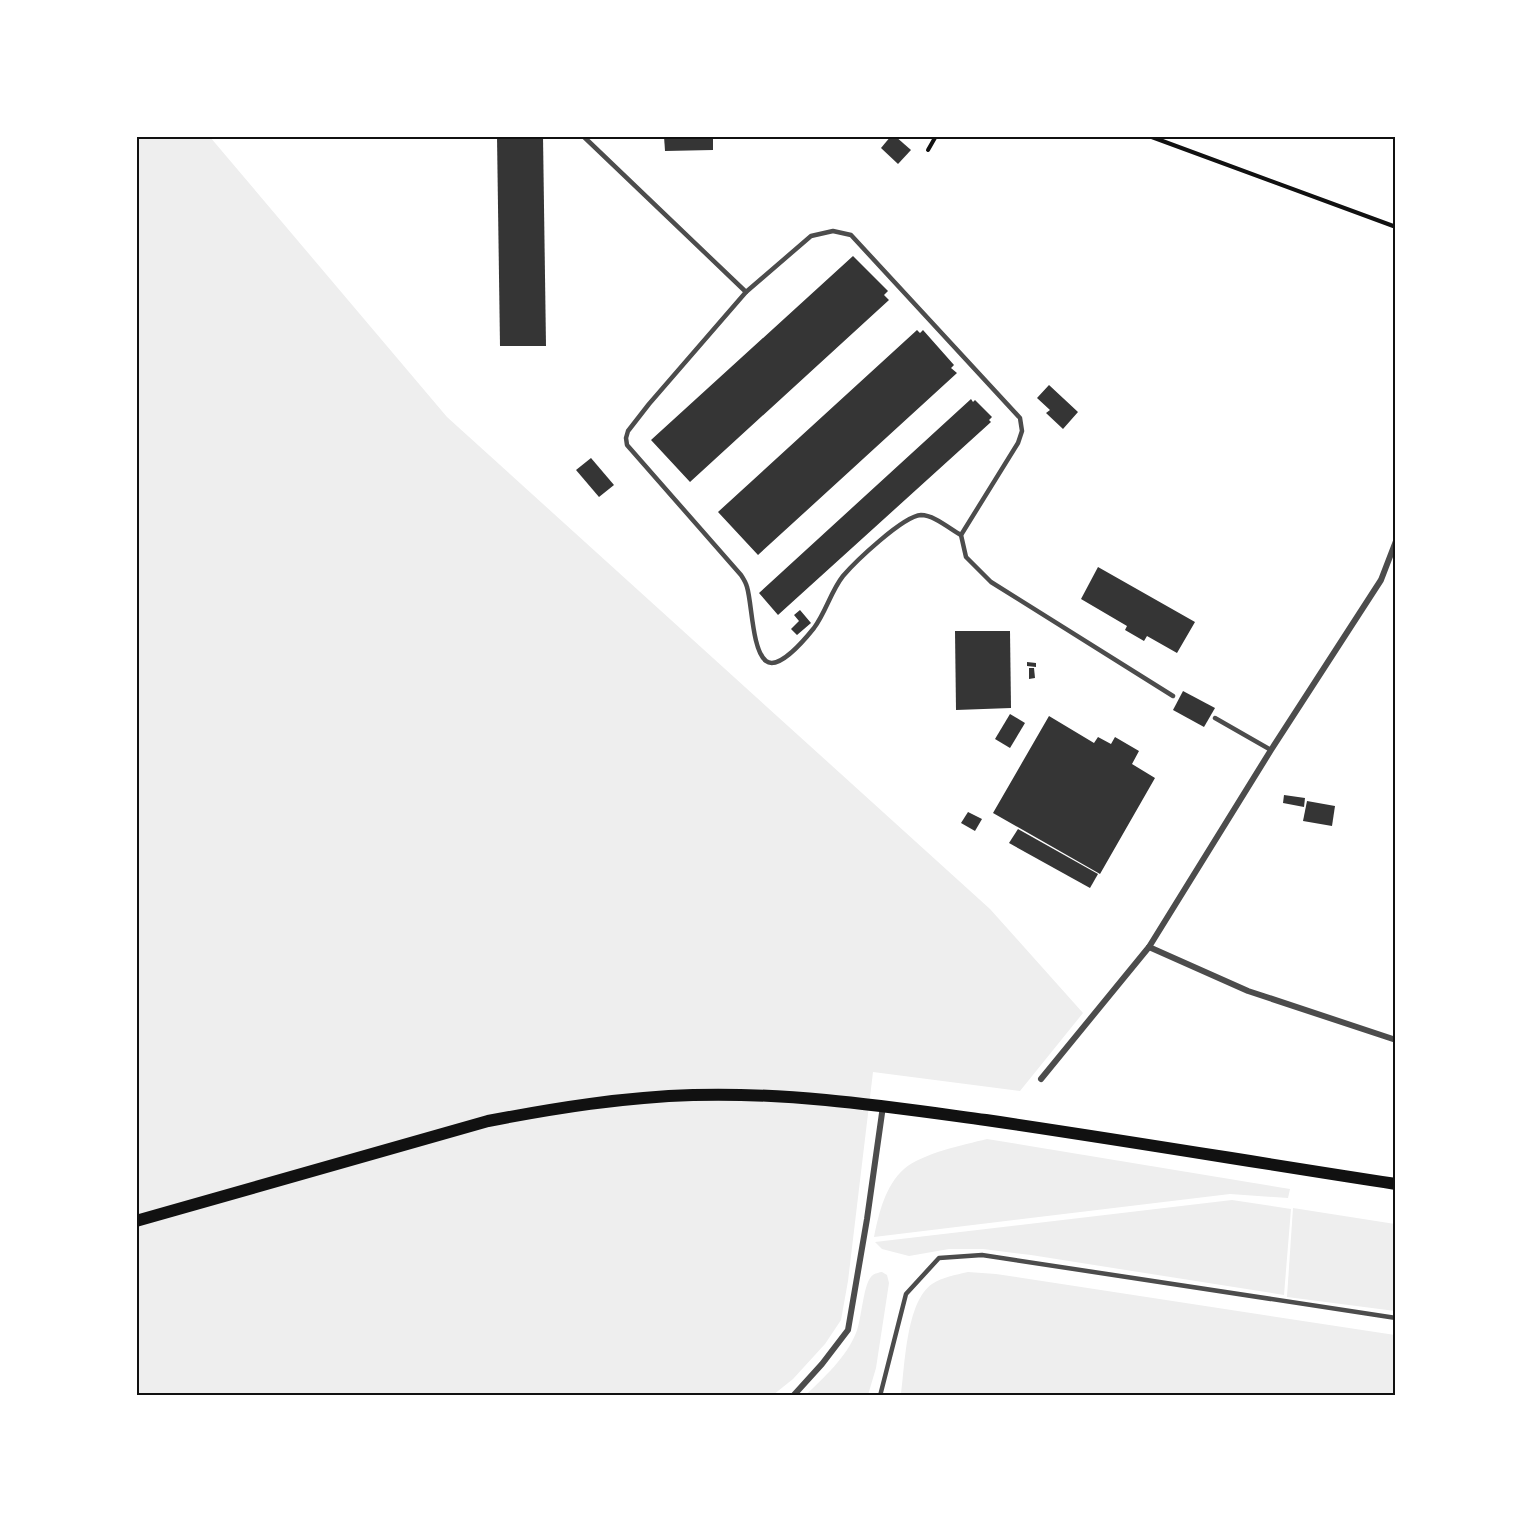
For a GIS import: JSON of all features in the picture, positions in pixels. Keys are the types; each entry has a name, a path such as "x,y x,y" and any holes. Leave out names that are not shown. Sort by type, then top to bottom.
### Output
{"main road":[{"path":"136,1221 488,1121 559,1108 632,1099 695,1095 810,1098 883,1106 1027,1126 1395,1184"}],"street":[{"path":"1041,1079 1149,947 1271,750 1381,580 1393,559 1395,540"},
{"path":"1149,947 1248,990 1395,1040"},
{"path":"793,1395 822,1364 848,1330 866,1229 883,1106"}],"lane":[{"path":"584,136 746,292"},
{"path":"961,535 927,516 919,515 903,522 877,543 842,577 815,627 782,661 775,664 768,663 763,658 751,618 747,586 741,575 627,445 628,431 746,292 811,236 833,231 851,235 1020,418 1022,431 1018,443 961,535 966,557 991,582 1173,696"},
{"path":"1215,718 1271,750"},
{"path":"880,1395 906,1294 939,1258 982,1255 1395,1318"}],"path":[{"path":"928,150 936,136"},
{"path":"1149,136 1395,227"}],"shaded area":[{"path":"137,137 210,137 447,417 990,909 1083,1013 1020,1091 873,1072 848,1281 841,1320 825,1344 793,1379 773,1395 137,1396"},
{"path":"987,1139 1290,1189 1288,1198 1230,1194 874,1237 887,1192 904,1169 932,1154"},
{"path":"1232,1200 1291,1209 1284,1295 983,1249 949,1249 909,1256 882,1249 875,1242"},
{"path":"1293,1208 1395,1224 1395,1311 1287,1297"},
{"path":"882,1272 887,1275 889,1283 876,1368 868,1395 806,1395 834,1367 852,1342 858,1327 867,1285 874,1275"},
{"path":"968,1272 996,1274 1395,1335 1395,1395 901,1395 908,1335 923,1293 932,1284"}],"building":[{"path":"497,136 543,136 546,346 500,346"},
{"path":"664,136 713,136 713,150 665,151"},
{"path":"891,136 895,136 911,150 898,164 881,148"},
{"path":"853,256 888,291 884,295 889,300 690,482 651,440"},
{"path":"917,330 920,333 923,330 954,365 951,368 957,373 758,555 718,512"},
{"path":"1049,385 1078,412 1063,429 1046,413 1050,410 1037,398"},
{"path":"971,399 973,402 975,400 992,417 989,420 991,422 778,615 759,593"},
{"path":"591,458 614,485 599,497 576,470"},
{"path":"1098,567 1195,622 1177,653 1147,636 1144,641 1125,630 1127,626 1081,599"},
{"path":"800,610 811,623 797,635 791,629 799,621 794,615"},
{"path":"955,631 1010,631 1011,708 956,710"},
{"path":"1027,662 1036,663 1036,667 1027,666"},
{"path":"1029,668 1034,668 1035,678 1029,679"},
{"path":"1183,691 1215,708 1204,727 1173,710"},
{"path":"1010,714 1025,723 1010,748 995,739"},
{"path":"1049,716 1094,743 1098,737 1111,744 1115,737 1139,751 1132,764 1155,778 1100,874 993,813"},
{"path":"1284,795 1305,798 1304,807 1283,803"},
{"path":"1307,801 1335,806 1332,826 1303,821"},
{"path":"968,812 982,819 975,831 961,823"},
{"path":"1018,829 1098,874 1090,888 1009,843"}]}
